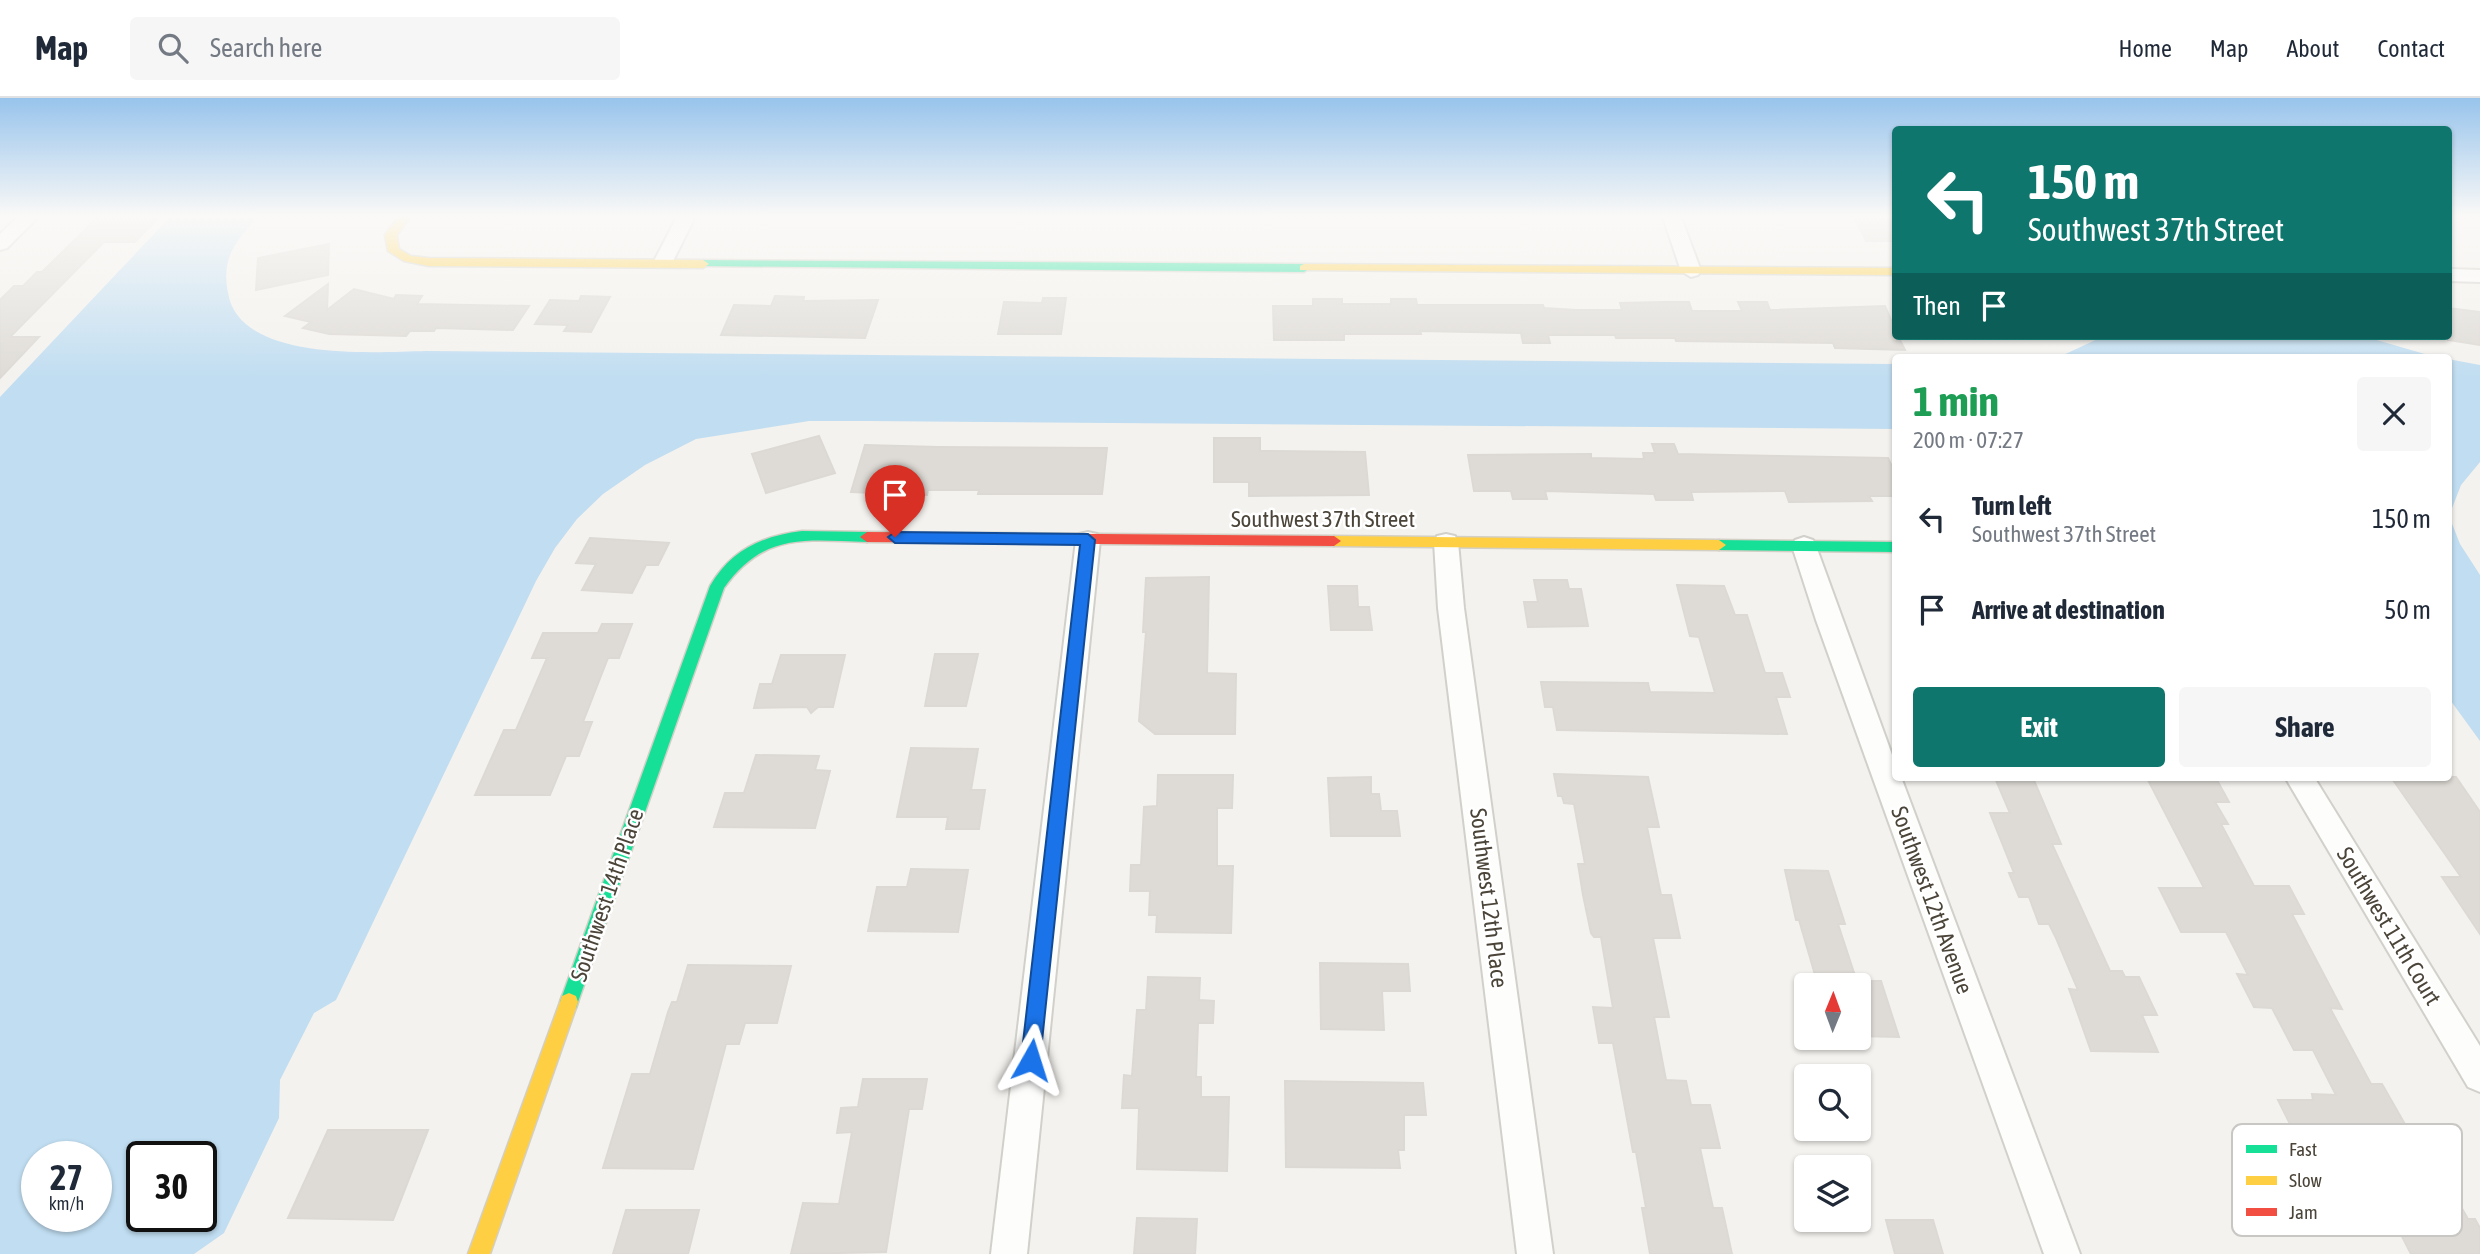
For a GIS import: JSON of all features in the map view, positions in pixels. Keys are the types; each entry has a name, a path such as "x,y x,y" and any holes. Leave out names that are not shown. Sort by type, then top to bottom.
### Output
{"street":[{"path":"1684,271 1892,272"},
{"path":"2452,275 2480,276"},
{"name":"Southwest 37th Street","path":"752,547 785,538 812,537 1892,547"},
{"path":"1009,1254 1088,540"},
{"name":"Southwest 12th Place","path":"1446,542 1451,608 1535,1254"},
{"name":"Southwest 12th Avenue","path":"1804,546 2062,1254"},
{"name":"Southwest 14th Place","path":"479,1254 717,586 729,565 752,547"},
{"name":"Southwest 11th Court","path":"2301,781 2480,1076"}],"water":[{"path":"119,271 226,271 228,293 238,316 257,332 282,342 312,349 344,352 1892,364 1892,429 809,421 696,439 645,465 603,494 577,519 555,548 536,581 336,1000 314,1013 280,1080 279,1118 224,1233 194,1254 0,1254 0,397"},
{"path":"2095,340 2377,340 2425,354 2065,354"},
{"path":"2452,360 2480,365 2480,462 2461,485 2452,508"},
{"path":"2452,524 2460,544 2480,575 2480,741 2452,702"}],"building":[{"path":"75,271 10,337 39,337 0,378 0,300 14,286 23,286 37,272"},
{"path":"257,271 328,271 328,275 256,290"},
{"path":"328,284 327,310 354,289 394,299 396,295 422,296 417,304 529,306 513,330 436,328 434,331 410,331 406,336 329,334 303,328 311,322 285,316"},
{"path":"581,296 610,297 591,332 564,331 568,325 535,324 550,300 579,301"},
{"path":"775,296 804,297 803,301 878,300 865,338 721,335 734,305 771,306"},
{"path":"1043,298 1066,298 1061,334 998,334 1004,302 1042,303"},
{"path":"1313,299 1342,299 1342,304 1391,304 1391,299 1416,299 1417,305 1543,305 1544,308 1576,310 1622,310 1620,303 1664,302 1689,302 1692,311 1742,311 1738,302 1767,302 1770,310 1885,306 1892,322 1892,340 1900,340 1905,350 1835,348 1833,343 1676,341 1675,338 1616,338 1615,335 1548,335 1550,343 1523,343 1521,333 1420,331 1421,334 1344,334 1344,340 1274,340 1273,306 1313,306"},
{"path":"2452,308 2480,312 2480,345 2448,340 2452,340"},
{"path":"819,436 835,473 766,493 752,454"},
{"path":"1214,438 1260,438 1260,451 1365,452 1369,495 1249,496 1249,482 1214,482"},
{"path":"1652,444 1674,444 1678,454 1888,458 1892,467 1892,496 1869,496 1872,501 1789,502 1785,491 1691,492 1693,500 1656,500 1654,494 1545,491 1547,499 1513,499 1511,491 1474,491 1468,455 1591,454 1591,458 1644,459 1643,453 1655,453"},
{"path":"865,445 1107,448 1102,494 978,494 979,490 928,490 927,495 851,492"},
{"path":"590,538 669,543 658,565 646,565 632,593 582,590 596,564 576,563"},
{"path":"1209,577 1207,673 1236,674 1235,734 1155,734 1139,721 1146,632 1143,632 1146,578"},
{"path":"1534,580 1567,580 1569,589 1581,589 1588,626 1528,627 1524,602 1538,602"},
{"path":"1677,585 1724,586 1735,615 1747,615 1765,673 1782,673 1790,697 1776,697 1787,734 1557,730 1553,707 1545,707 1541,682 1648,683 1650,692 1715,693 1699,637 1690,636"},
{"path":"1328,586 1357,586 1358,607 1369,607 1372,630 1331,630"},
{"path":"602,624 632,624 619,658 608,658 583,722 592,722 579,756 566,756 550,795 475,795 504,730 516,730 547,658 532,658 543,633 598,633"},
{"path":"935,654 978,654 966,706 925,706"},
{"path":"781,655 845,655 833,707 818,707 811,713 807,707 754,708 760,684 772,684"},
{"path":"911,748 978,749 971,790 985,790 979,829 946,829 948,817 897,817"},
{"path":"756,755 819,756 815,770 830,771 815,828 714,827 725,793 744,793"},
{"path":"1554,774 1648,777 1659,827 1647,827 1661,895 1671,895 1680,938 1653,938 1669,1017 1654,1017 1666,1080 1686,1081 1691,1105 1710,1105 1720,1148 1700,1148 1713,1208 1722,1208 1732,1254 1650,1254 1642,1208 1646,1208 1613,1043 1599,1043 1593,1007 1613,1008 1601,937 1594,937 1591,933 1583,895 1578,864 1585,864 1574,804 1564,803 1562,796 1558,796"},
{"path":"1158,775 1233,775 1232,808 1217,808 1217,866 1233,866 1231,933 1156,932 1157,915 1149,915 1150,891 1130,891 1131,865 1141,865 1144,807 1157,806"},
{"path":"1371,777 1371,794 1379,794 1381,811 1397,811 1400,836 1331,836 1328,778"},
{"path":"2452,777 2456,777 2480,812 2480,934 2442,877 2461,877 2394,781 2452,781"},
{"path":"1996,781 2034,781 2061,844 2052,844 2110,971 2122,971 2125,977 2139,977 2157,1015 2142,1015 2158,1052 2091,1051 2069,989 2078,990 2056,938 2049,924 2039,924 2029,897 2019,897 2009,873 2014,873 1990,813 2010,813"},
{"path":"2149,781 2218,781 2229,802 2215,802 2228,824 2221,824 2254,886 2289,886 2304,914 2292,914 2342,1009 2330,1008 2371,1084 2382,1084 2405,1124 2290,1124 2278,1100 2313,1100 2312,1094 2336,1095 2313,1050 2294,1050 2272,1008 2254,1007 2237,974 2248,975 2226,932 2181,932 2159,888 2204,888"},
{"path":"911,869 968,870 958,932 868,931 877,887 907,887"},
{"path":"1785,870 1828,871 1845,924 1838,924 1854,973 1814,973 1799,920 1796,920"},
{"path":"1320,963 1408,964 1410,991 1382,991 1384,1030 1321,1029"},
{"path":"688,965 791,966 777,1023 745,1023 739,1044 726,1044 693,1169 603,1168 632,1074 650,1074 668,1012 672,1002 677,1002"},
{"path":"1148,977 1200,978 1199,1000 1214,1001 1213,1023 1198,1023 1196,1077 1201,1077 1201,1097 1229,1097 1227,1171 1137,1169 1139,1108 1122,1108 1124,1075 1132,1076 1137,1010 1146,1010"},
{"path":"1871,981 1881,981 1899,1037 1871,1036"},
{"path":"863,1079 927,1079 922,1109 909,1109 886,1252 791,1254 803,1203 839,1204 852,1132 837,1133 841,1108 858,1107"},
{"path":"1285,1081 1423,1083 1426,1115 1404,1115 1404,1150 1398,1150 1400,1168 1286,1167"},
{"path":"328,1130 428,1130 393,1220 288,1218"},
{"path":"2462,1208 2468,1219 2475,1219 2480,1228 2480,1254 2411,1254 2402,1236 2462,1236"},
{"path":"626,1210 699,1210 688,1254 613,1254"},
{"path":"1137,1218 1197,1219 1195,1254 1134,1254"},
{"path":"1886,1220 1933,1220 1943,1254 1895,1254"}],"traffic: fast":[{"path":"569,1002 717,586 731,567 747,553 764,544 802,536 867,537"},
{"path":"1719,545 1892,547"}],"traffic: slow":[{"path":"1739,271 1892,272"},
{"path":"1334,541 1719,545"},
{"path":"479,1254 569,1002"}],"traffic: jam":[{"path":"867,537 1334,541"}],"route":[{"path":"895,537 1088,540 1031,1060"}]}
